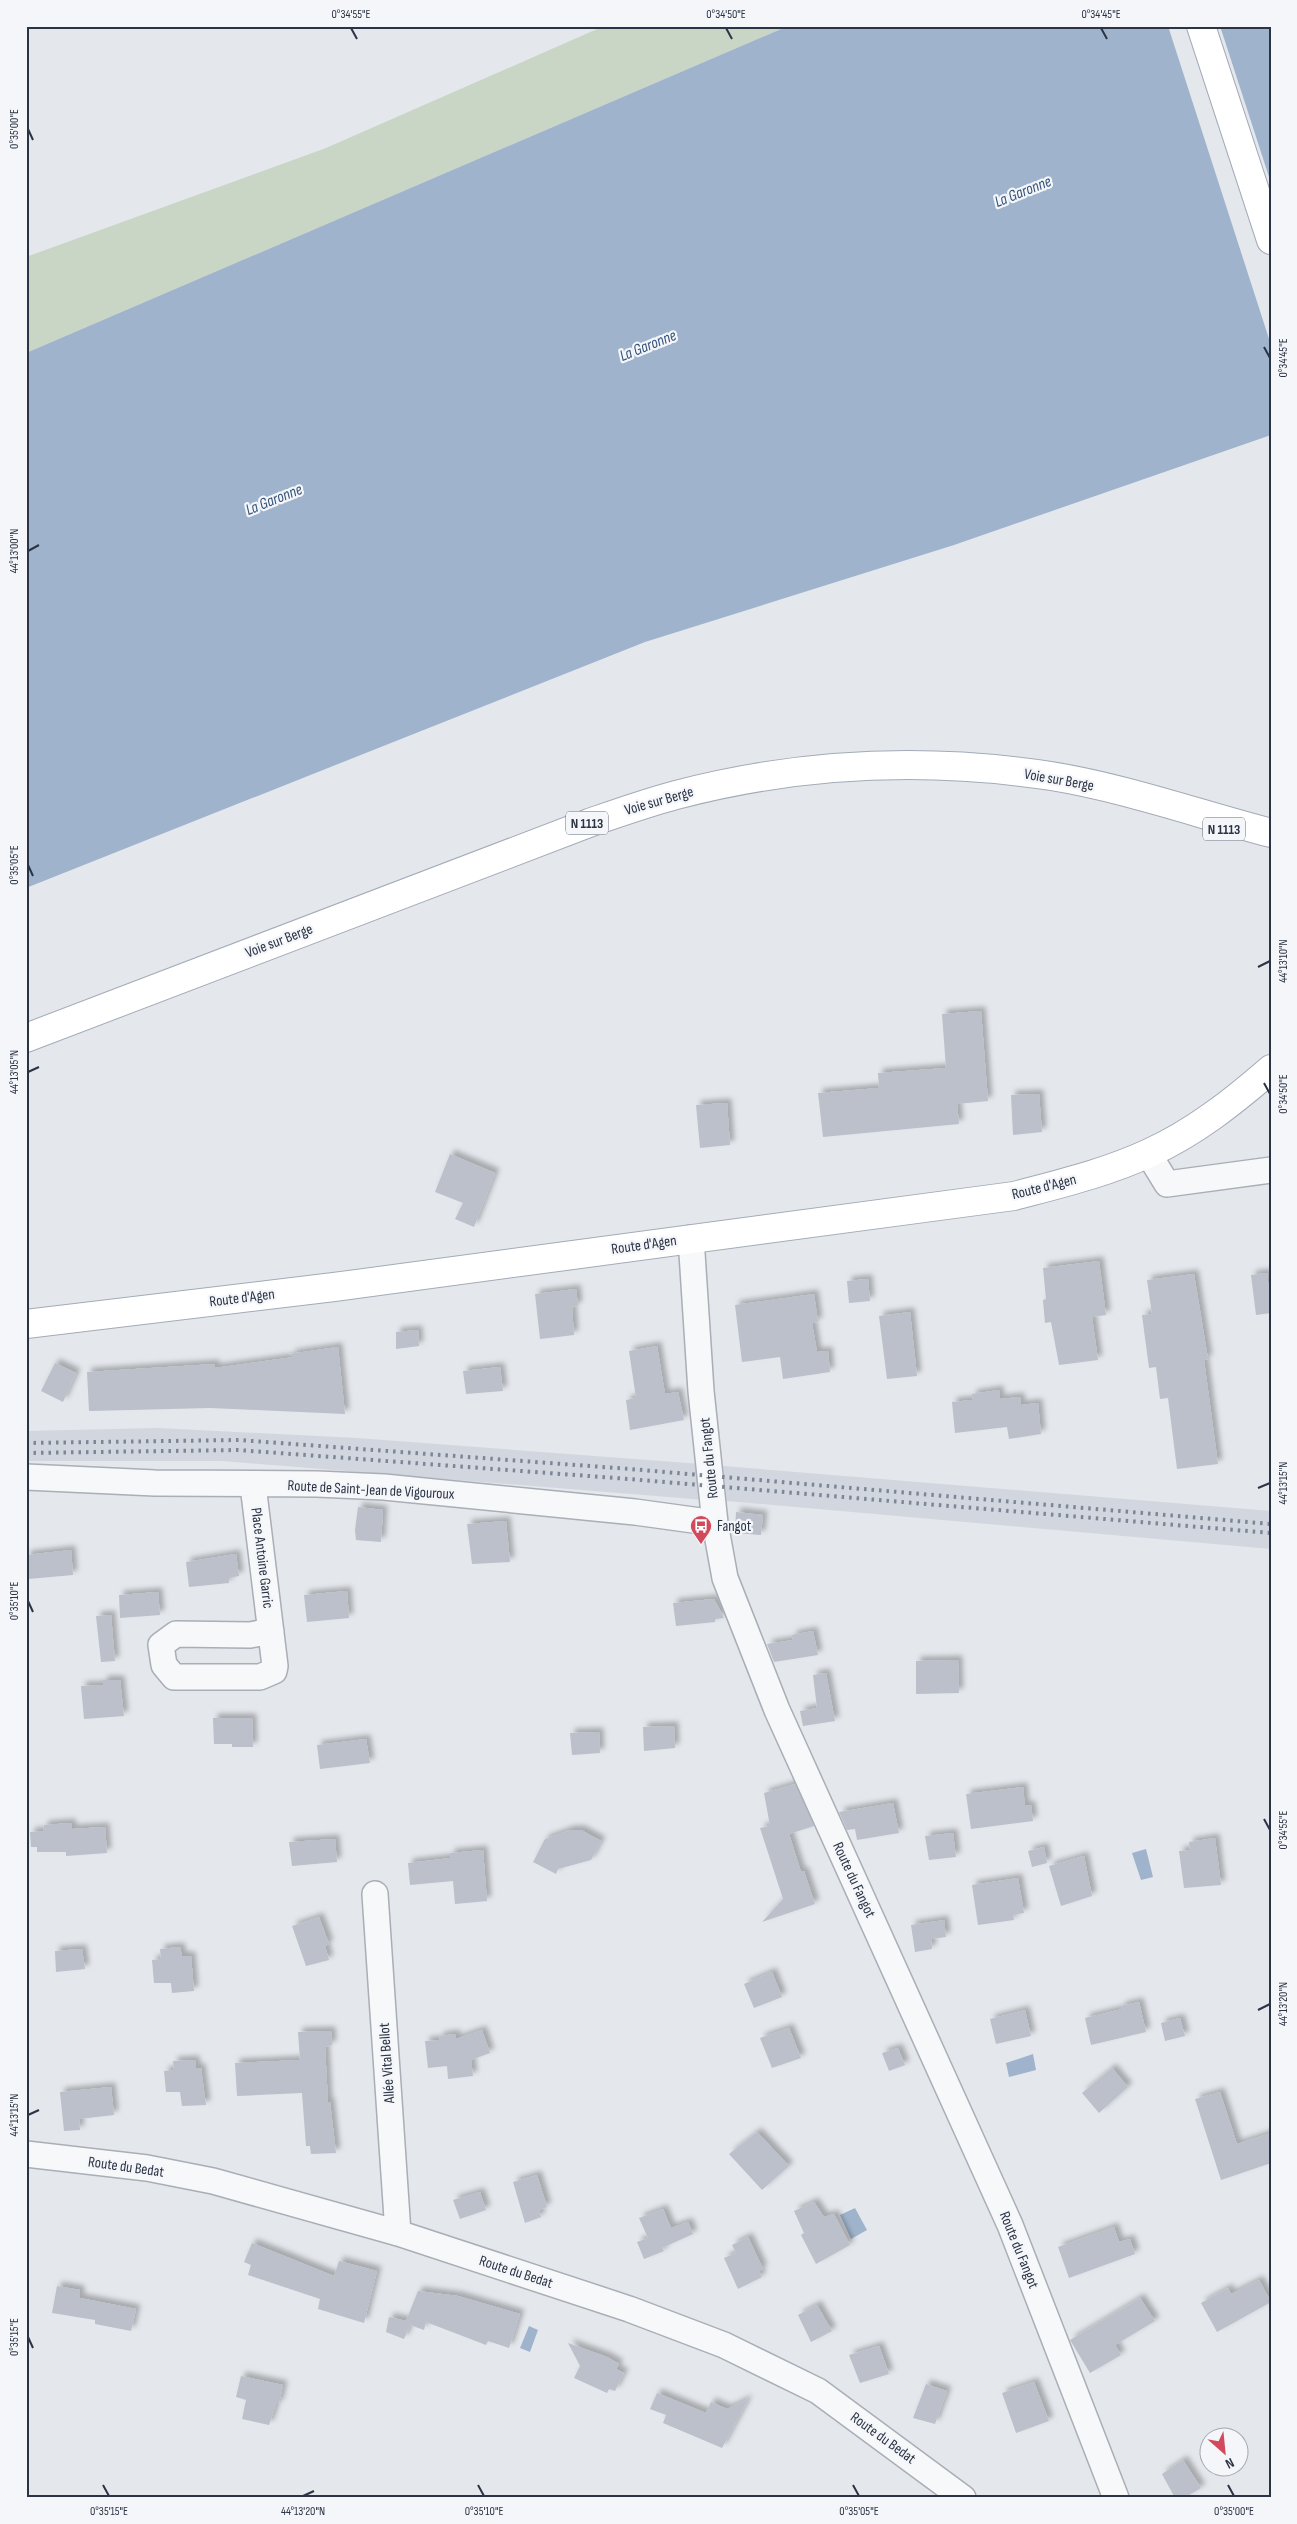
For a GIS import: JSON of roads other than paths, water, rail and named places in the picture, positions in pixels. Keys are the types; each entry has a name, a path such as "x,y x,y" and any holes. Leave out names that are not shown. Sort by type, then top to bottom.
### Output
{"main road":[{"path":"1201,26 1271,240"},
{"name":"Voie sur Berge","path":"26,1038 589,823 675,795 716,786 814,769 866,766 962,767 1052,777 1094,785 1176,808"},
{"name":"N 1113","path":"1176,808 1271,833"},
{"name":"N 1113","path":"1176,808 1271,850"},
{"name":"Route d'Agen","path":"1240,1096 1271,1069"},
{"name":"Route d'Agen","path":"26,1324 334,1287 1014,1196 1080,1178 1148,1154 1185,1133 1240,1096 1271,1079"}],"street":[{"path":"1148,1154 1168,1184 1271,1170"},
{"name":"Route du Fangot","path":"692,1238 701,1391 715,1523 725,1578 777,1710 1010,2226 1116,2498"},
{"name":"Route de Saint-Jean de Vigouroux","path":"26,1477 155,1483 318,1484 384,1487 635,1512 715,1523"},
{"name":"Place Antoine Garric","path":"253,1485 271,1631"},
{"name":"Allée Vital Bellot","path":"375,1894 398,2233"},
{"name":"Route du Bedat","path":"26,2154 147,2168 213,2181 398,2233 629,2309 724,2345 818,2391 963,2498"}],"water":[{"name":"La Garonne","path":"788,26 1271,26 1271,435 954,545 645,642 26,888 26,353"},
{"path":"1146,1849 1153,1877 1141,1880 1132,1853"},
{"path":"1033,2054 1036,2070 1009,2077 1006,2063"},
{"path":"855,2208 867,2230 851,2239 840,2215"},
{"path":"529,2326 538,2330 530,2352 520,2348"}],"railway":[{"path":"26,1443 239,1440 630,1469 1271,1524"},
{"path":"26,1453 238,1450 629,1479 1271,1533"}],"place":[{"name":"Fangot","path":"701,1545"}]}
